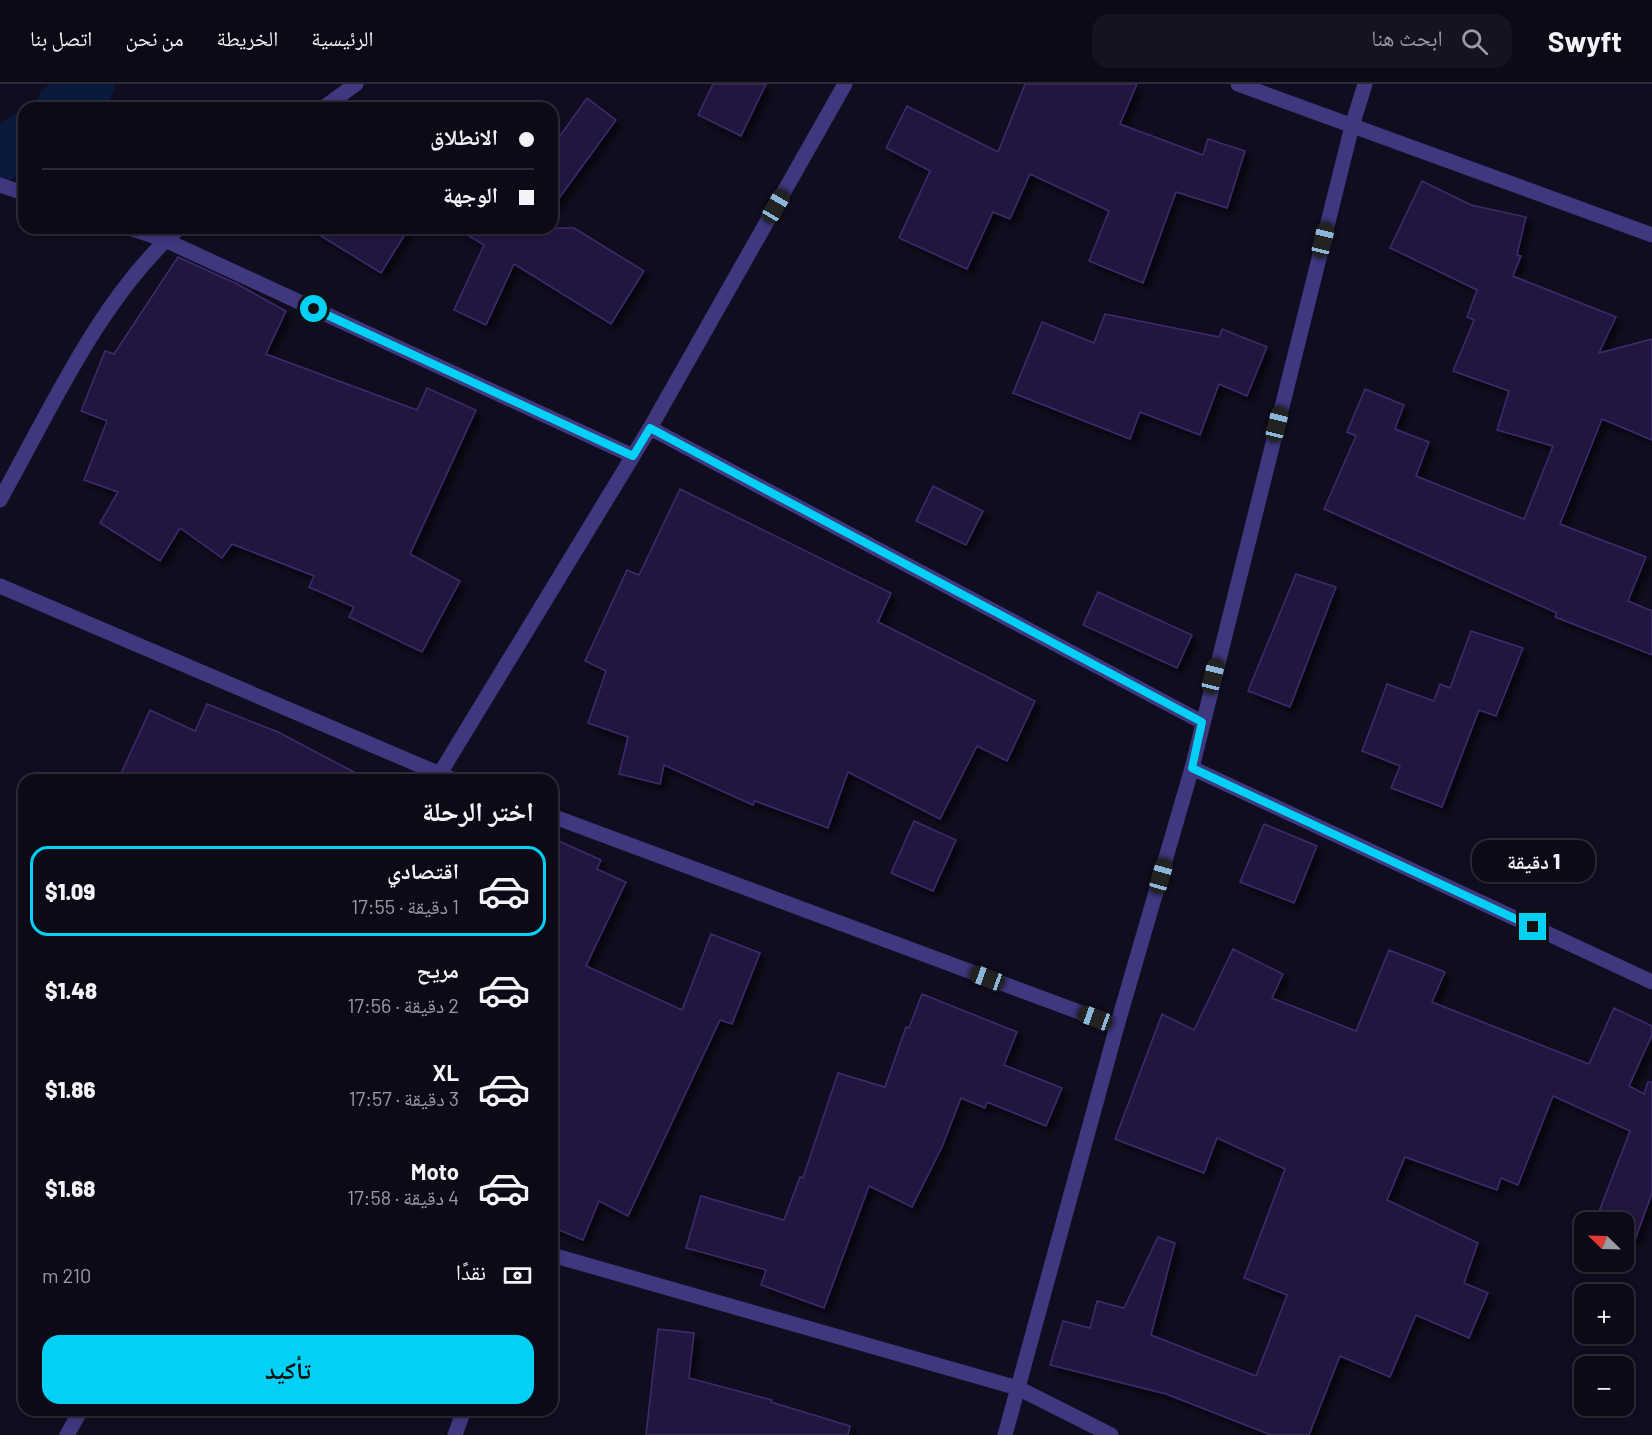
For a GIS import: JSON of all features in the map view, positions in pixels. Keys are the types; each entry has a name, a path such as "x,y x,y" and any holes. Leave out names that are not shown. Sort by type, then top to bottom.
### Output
{"street":[{"path":"331,102 356,84"},
{"path":"440,774 650,428 844,84"},
{"path":"1238,84 1652,235"},
{"path":"1005,1435 1117,1026 1192,768 1352,126 1365,84"},
{"path":"0,185 18,191"},
{"path":"147,234 165,240 633,456"},
{"path":"0,500 65,380 104,318 128,283 172,234"},
{"path":"650,428 1202,722"},
{"path":"0,586 431,774"},
{"path":"1192,768 1652,982"},
{"path":"558,818 1117,1026"},
{"path":"558,1257 1018,1388 1111,1435"},
{"path":"67,1435 78,1416"},
{"path":"455,1435 462,1416"}],"building":[{"path":"713,84 766,84 741,136 698,115"},
{"path":"1025,84 1137,84 1120,124 1203,155 1208,139 1245,151 1227,208 1176,192 1143,283 1089,261 1109,211 1030,174 1010,219 993,212 967,269 899,238 930,171 886,148 907,106 998,152"},
{"path":"587,98 616,120 558,200 558,139"},
{"path":"1422,181 1471,205 1526,217 1517,255 1521,256 1513,276 1616,317 1599,353 1652,339 1652,440 1602,419 1560,524 1646,557 1628,601 1652,611 1652,655 1555,617 1557,613 1324,509 1356,436 1347,432 1365,389 1404,405 1395,429 1429,442 1416,476 1524,519 1553,446 1497,430 1509,391 1453,371 1474,320 1467,317 1477,290 1390,248"},
{"path":"558,228 574,228 644,271 611,324 514,264 486,325 454,310 484,245 466,234 558,234"},
{"path":"318,234 405,234 381,273"},
{"path":"178,257 237,284 286,311 266,354 417,410 427,388 476,410 410,554 460,581 422,652 349,617 354,607 309,587 314,576 232,544 222,558 180,528 160,561 100,523 118,492 84,480 107,421 81,411 105,351 114,354"},
{"path":"1105,314 1219,337 1222,329 1267,347 1247,396 1219,384 1200,435 1140,412 1130,439 1013,393 1042,322 1094,343"},
{"path":"933,486 983,511 966,545 916,521"},
{"path":"680,489 891,593 878,622 1035,701 1007,761 977,746 940,819 848,772 828,828 755,801 753,805 664,765 660,784 619,774 628,737 588,723 606,671 585,661 627,570 639,575"},
{"path":"1296,574 1336,587 1290,707 1248,691"},
{"path":"1098,592 1192,635 1177,668 1083,625"},
{"path":"1471,631 1523,648 1496,716 1479,710 1442,807 1391,788 1400,766 1362,751 1387,684 1434,701 1440,684 1450,688"},
{"path":"207,704 278,732 358,774 121,774 150,710 195,731"},
{"path":"914,821 956,840 933,891 891,873"},
{"path":"1264,824 1317,846 1294,903 1240,882"},
{"path":"558,841 601,860 597,869 626,882 586,966 682,1010 711,934 760,953 732,1024 720,1020 628,1216 599,1201 583,1240 558,1230"},
{"path":"1233,949 1283,974 1272,998 1356,1031 1389,950 1445,972 1432,1002 1589,1064 1614,1008 1652,1026 1652,1035 1629,1086 1644,1094 1648,1082 1652,1082 1652,1193 1635,1240 1634,1212 1599,1212 1630,1131 1553,1096 1518,1185 1501,1178 1497,1190 1405,1157 1387,1200 1478,1243 1464,1283 1488,1293 1469,1338 1416,1315 1390,1377 1340,1356 1309,1435 1271,1435 1166,1394 1050,1365 1063,1321 1090,1328 1097,1301 1124,1308 1158,1237 1175,1243 1151,1335 1256,1376 1287,1295 1244,1278 1285,1169 1217,1138 1204,1173 1115,1139 1162,1014 1194,1030"},
{"path":"922,994 1017,1032 1004,1065 1062,1088 1046,1126 987,1102 985,1108 961,1098 942,1147 912,1207 869,1186 824,1308 761,1285 766,1270 686,1248 701,1196 784,1220 800,1177 803,1178 838,1073 885,1087 906,1027 909,1028"},
{"path":"658,1329 694,1333 689,1378 772,1400 771,1402 850,1426 848,1435 646,1435"}],"waterway":[{"path":"68,102 90,84"},
{"path":"0,157 18,142"}],"route":[{"path":"314,309 633,456 650,428 1202,722 1192,768 1533,927"}]}
